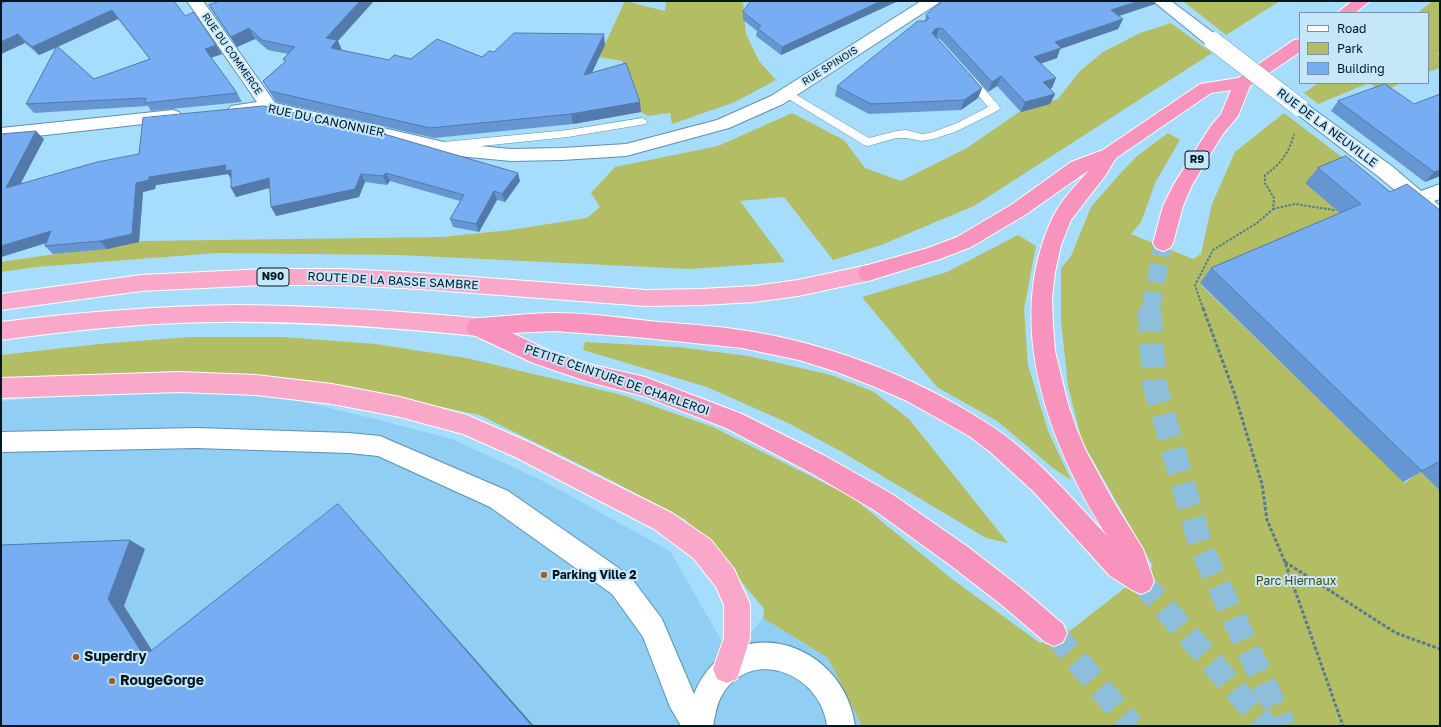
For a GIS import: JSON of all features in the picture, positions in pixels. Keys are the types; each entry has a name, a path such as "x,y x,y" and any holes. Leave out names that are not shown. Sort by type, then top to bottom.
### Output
{"highway":[{"path":"1346,12 1362,1"},
{"path":"1,332 67,322 129,316 161,314 264,313 406,320 477,327 554,322 636,328 742,339 799,351 841,364 884,380 915,394 977,429 997,444 1043,484 1119,567 1141,581 1134,556 1111,520 1066,431 1047,368 1043,343 1042,298 1047,258 1062,218 1102,168 1109,154 1206,88 1243,82 1299,45"},
{"name":"R9","path":"1163,243 1173,206 1183,184 1216,131 1229,116 1243,82"},
{"name":"ROUTE DE LA BASSE SAMBRE","path":"1,302 141,283 265,277 342,277 420,281 646,298 754,294 798,288 868,273 933,254 964,242 1018,210 1078,167 1109,154"},
{"name":"PETITE CEINTURE DE CHARLEROI","path":"477,327 541,357 589,373 645,387 734,421 817,464 883,502 959,556 1012,597 1054,633"},
{"path":"1,388 180,382 256,386 332,394 400,407 467,425 530,453 656,517 702,549 726,578 736,604 737,638 727,669"}],"street":[{"name":"RUE DU COMMERCE","path":"195,1 269,107"},
{"name":"RUE SPINOIS","path":"723,124 776,100 912,21 932,1"},
{"name":"RUE DE LA NEUVILLE","path":"1161,1 1386,172 1440,217"},
{"name":"RUE DU CANONNIER","path":"222,111 269,107 448,149 511,155 562,154 626,150 723,124"},
{"path":"1,134 190,115"},
{"path":"1418,200 1440,191"},
{"path":"1,442 196,438 349,443 380,446 499,498 621,585 653,628 680,697 698,726"},
{"path":"698,726 701,711 707,695 716,680 727,669 748,658 772,654 795,660 815,673 831,693 840,718 841,726"}],"lane":[{"path":"786,93 868,142 889,134 906,134 923,138 941,134 965,124 995,108 962,70"},
{"name":"RUE DU CANONNIER","path":"436,146 562,134 604,129 642,122"}],"path":[{"path":"1273,209 1274,198 1265,183 1265,175 1280,165 1291,149 1299,107"},
{"path":"1340,207 1334,210 1295,204 1273,209 1257,223 1213,250 1195,285 1205,316 1234,392 1262,484 1267,520 1285,562 1342,726"},
{"path":"1285,562 1396,633 1440,649"}],"shaded area":[{"path":"228,384 452,439 545,482 670,551 731,657 763,618 828,658 862,726 1,726 1,401"}],"green space":[{"path":"625,1 665,11 666,1 743,1 746,34 759,61 776,80 735,102 672,124 670,113 648,116 641,112 626,66 622,61 599,57"},
{"path":"1183,1 1280,1 1226,35"},
{"path":"1433,1 1440,1 1440,53 1437,53 1440,57 1440,68 1429,72 1429,12 1418,12"},
{"path":"1171,23 1212,53 974,206 881,245 833,260 784,197 740,201 785,262 690,269 400,255 217,253 36,267 1,272 1,262 143,241 442,237 510,230 587,218 600,207 591,193 615,167 718,146 792,113 844,140 865,168 901,181 967,148 1022,110 1058,99 1080,71 1103,52 1140,33"},
{"path":"1317,84 1367,84 1318,104 1304,93"},
{"path":"1371,84 1398,84 1384,92"},
{"name":"Parc Hiernaux","path":"1284,113 1397,199 1201,285 1405,483 1420,471 1440,491 1440,726 862,726 828,658 763,618 764,609 728,565 702,549 686,520 601,475 480,415 339,386 289,378 207,374 1,382 1,355 99,344 190,337 283,337 375,344 466,358 622,395 713,427 852,497 952,579 1040,643 1058,640 1153,566 1082,441 1068,386 1061,321 1061,268 1071,256 1091,207 1137,156 1168,133 1180,140 1156,181 1141,222 1131,234 1193,259 1201,254 1212,204 1235,152"},
{"path":"1018,235 1036,246 1024,309 1028,365 1048,431 1071,480 1053,468 997,421 937,387 862,297 947,272"},
{"path":"585,342 678,347 748,356 831,375 874,392 909,419 1008,543 986,538 842,452 788,423 707,387 583,350"}],"building":[{"path":"7,1 174,1 185,16 194,12 216,45 205,49 237,93 145,103 146,98 26,104 57,46 94,79 150,59 112,10 32,47 18,34 1,42 1,4"},
{"path":"221,1 360,1 326,38 337,40 331,48 389,60 394,55 411,59 437,39 482,57 489,51 494,52 514,33 604,34 584,75 626,63 640,102 571,114 430,128 270,91 263,81 286,61 283,59 295,47 262,40 249,28 231,37 209,5"},
{"path":"751,1 881,1 782,47 757,28 761,26 743,12"},
{"path":"943,1 1139,1 1111,10 1123,19 1055,42 1061,48 1034,57 1056,78 1043,82 1055,94 1025,102 1001,76 992,82 943,29 939,28 935,29 932,33 982,88 964,100 871,104 837,86 918,21 926,21 929,18 926,15"},
{"path":"1385,84 1414,104 1440,94 1440,170 1434,172 1338,101"},
{"path":"264,106 386,134 384,134 518,173 502,194 494,191 476,224 450,219 464,195 386,173 383,176 361,174 355,189 271,207 269,178 231,188 231,170 225,171 226,165 149,177 149,180 136,183 132,234 100,241 45,246 51,231 1,246 1,134 36,131 6,188 97,162 139,154 143,118"},
{"path":"1346,156 1390,192 1407,184 1440,210 1440,461 1422,471 1211,268 1361,204 1318,168"},
{"path":"338,504 532,726 1,726 1,545 130,540 108,599 144,656"}],"tunnel":[{"path":"1151,309 1163,243"},
{"path":"1151,308 1150,315 1154,382 1201,547 1284,726"},
{"path":"1141,581 1267,726"},
{"path":"1054,633 1132,726"}],"place":[{"name":"Parking Ville 2","path":"544,575"},
{"name":"Superdry","path":"76,657"},
{"name":"RougeGorge","path":"112,681"}]}
